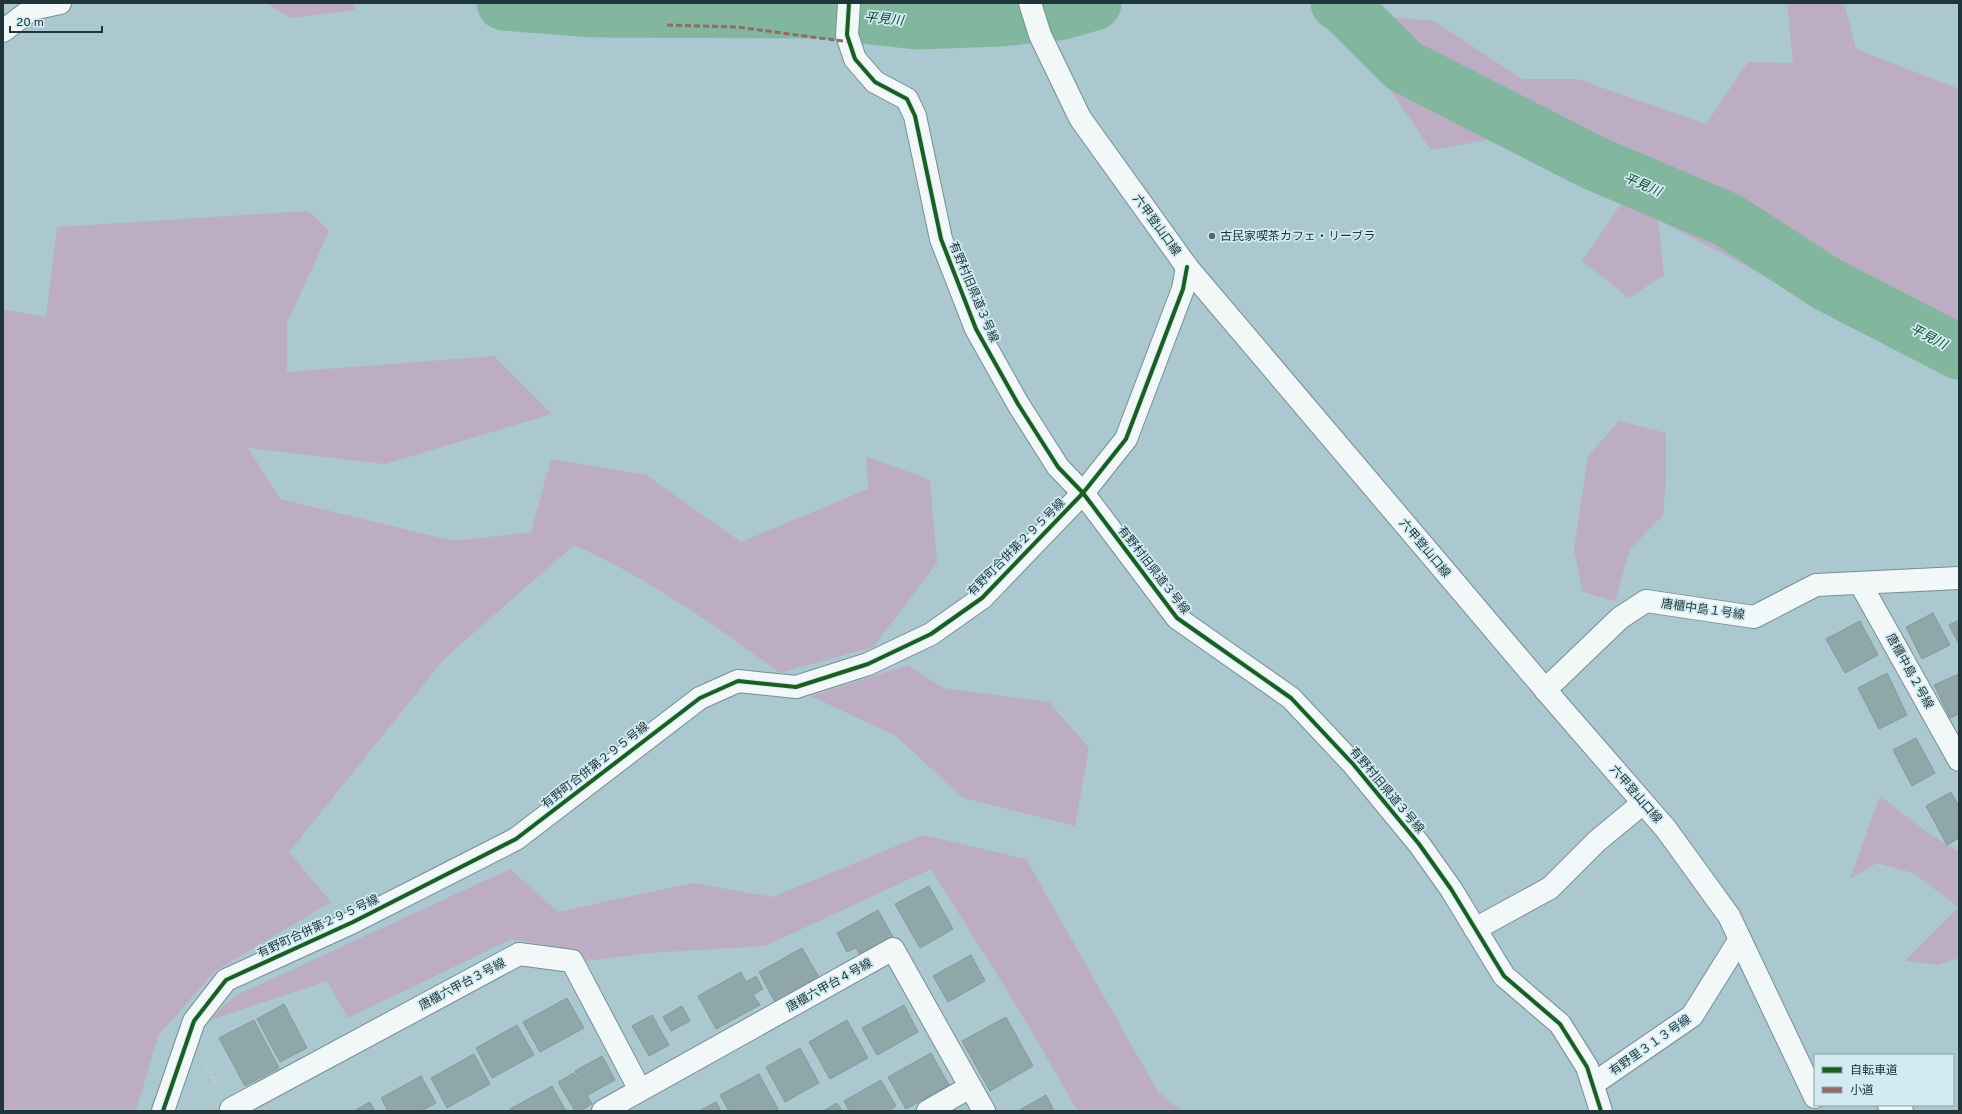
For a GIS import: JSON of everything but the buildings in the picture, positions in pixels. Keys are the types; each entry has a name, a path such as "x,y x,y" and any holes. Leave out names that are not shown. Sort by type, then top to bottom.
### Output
{"street":[{"path":"3,31 32,10 60,3"},
{"name":"有野村旧県道３号線","path":"849,3 847,35 855,59 875,82 907,99 915,116 941,239 976,329 1018,404 1058,467 1083,494 1177,618 1291,698 1353,764 1419,844 1451,889 1504,976 1560,1024 1588,1067 1601,1111"},
{"name":"六甲登山口線","path":"1030,3 1040,35 1080,118 1187,267 1545,690 1666,829 1729,916 1814,1093"},
{"name":"有野町合併第２９５号線","path":"163,1111 194,1021 226,980 353,922 516,839 700,698 738,681 796,687 868,664 931,634 982,598 1083,494 1126,439 1183,288 1187,267"},
{"name":"唐櫃中島１号線","path":"1545,690 1620,618 1646,600 1754,616 1816,585 1959,578"},
{"name":"唐櫃中島２号線","path":"1860,583 1959,760"},
{"path":"1475,929 1550,888 1597,841 1643,802"},
{"name":"有野里３１３号線","path":"1593,1084 1692,1016 1740,939"},
{"name":"唐櫃六甲台４号線","path":"604,1111 892,949 984,1111"},
{"name":"唐櫃六甲台３号線","path":"232,1110 519,954 572,961 640,1090"},
{"path":"928,1111 970,1087"},
{"path":"1891,1106 1902,1111"}],"path":[{"path":"188,1036 232,1110"}],"shaded area":[{"path":"266,3 354,3 355,10 290,18"},
{"path":"1787,3 1844,3 1856,49 1959,89 1959,351 1775,281 1658,220 1664,275 1629,298 1582,261 1623,201 1498,138 1431,150 1338,12 1434,21 1522,79 1577,79 1706,124 1748,62 1793,63"},
{"path":"309,211 329,231 287,323 287,372 494,356 552,414 385,464 248,448 280,499 454,541 531,532 551,459 646,475 741,542 868,489 866,456 930,480 937,563 873,647 780,673 731,637 655,587 574,545 445,658 289,852 331,902 215,971 158,1036 136,1111 13,1111 3,1108 3,309 46,317 57,227"},
{"path":"1619,421 1666,433 1666,480 1663,515 1630,549 1615,601 1583,592 1574,550 1588,456"},
{"path":"908,665 943,688 1049,702 1089,748 1075,826 963,798 896,736 811,696"},
{"path":"1880,796 1924,830 1959,852 1959,907 1913,873 1877,863 1850,879"},
{"path":"923,835 1026,859 1158,1092 1182,1111 1078,1111 1013,1000 931,869 765,946 648,953 585,961 552,946 512,939 348,1018 327,981 207,1021 235,996 510,869 558,912 692,883 773,897"},
{"path":"1959,907 1959,958 1938,965 1905,961"}],"waterway":[{"name":"平見川","path":"504,3 594,10 817,11 916,22 1001,19 1059,13 1094,3"},
{"name":"平見川","path":"1338,3 1349,11 1404,66 1594,163 1728,220 1827,284 1959,352"}],"marked path":[{"path":"667,25 737,27 850,42"}],"cycle path":[{"path":"849,3 847,35 855,59 875,82 907,99 915,116 941,239 976,329 1018,404 1058,467 1083,493 1177,618 1291,698 1353,764 1419,844 1451,889 1504,976 1560,1024 1587,1067 1601,1111"},
{"path":"163,1111 194,1021 226,980 353,922 516,839 700,698 738,681 796,687 868,664 931,634 982,598 1083,493 1126,439 1183,289 1187,267"}],"place":[{"name":"古民家喫茶カフェ・リーブラ","path":"1212,236"}]}
